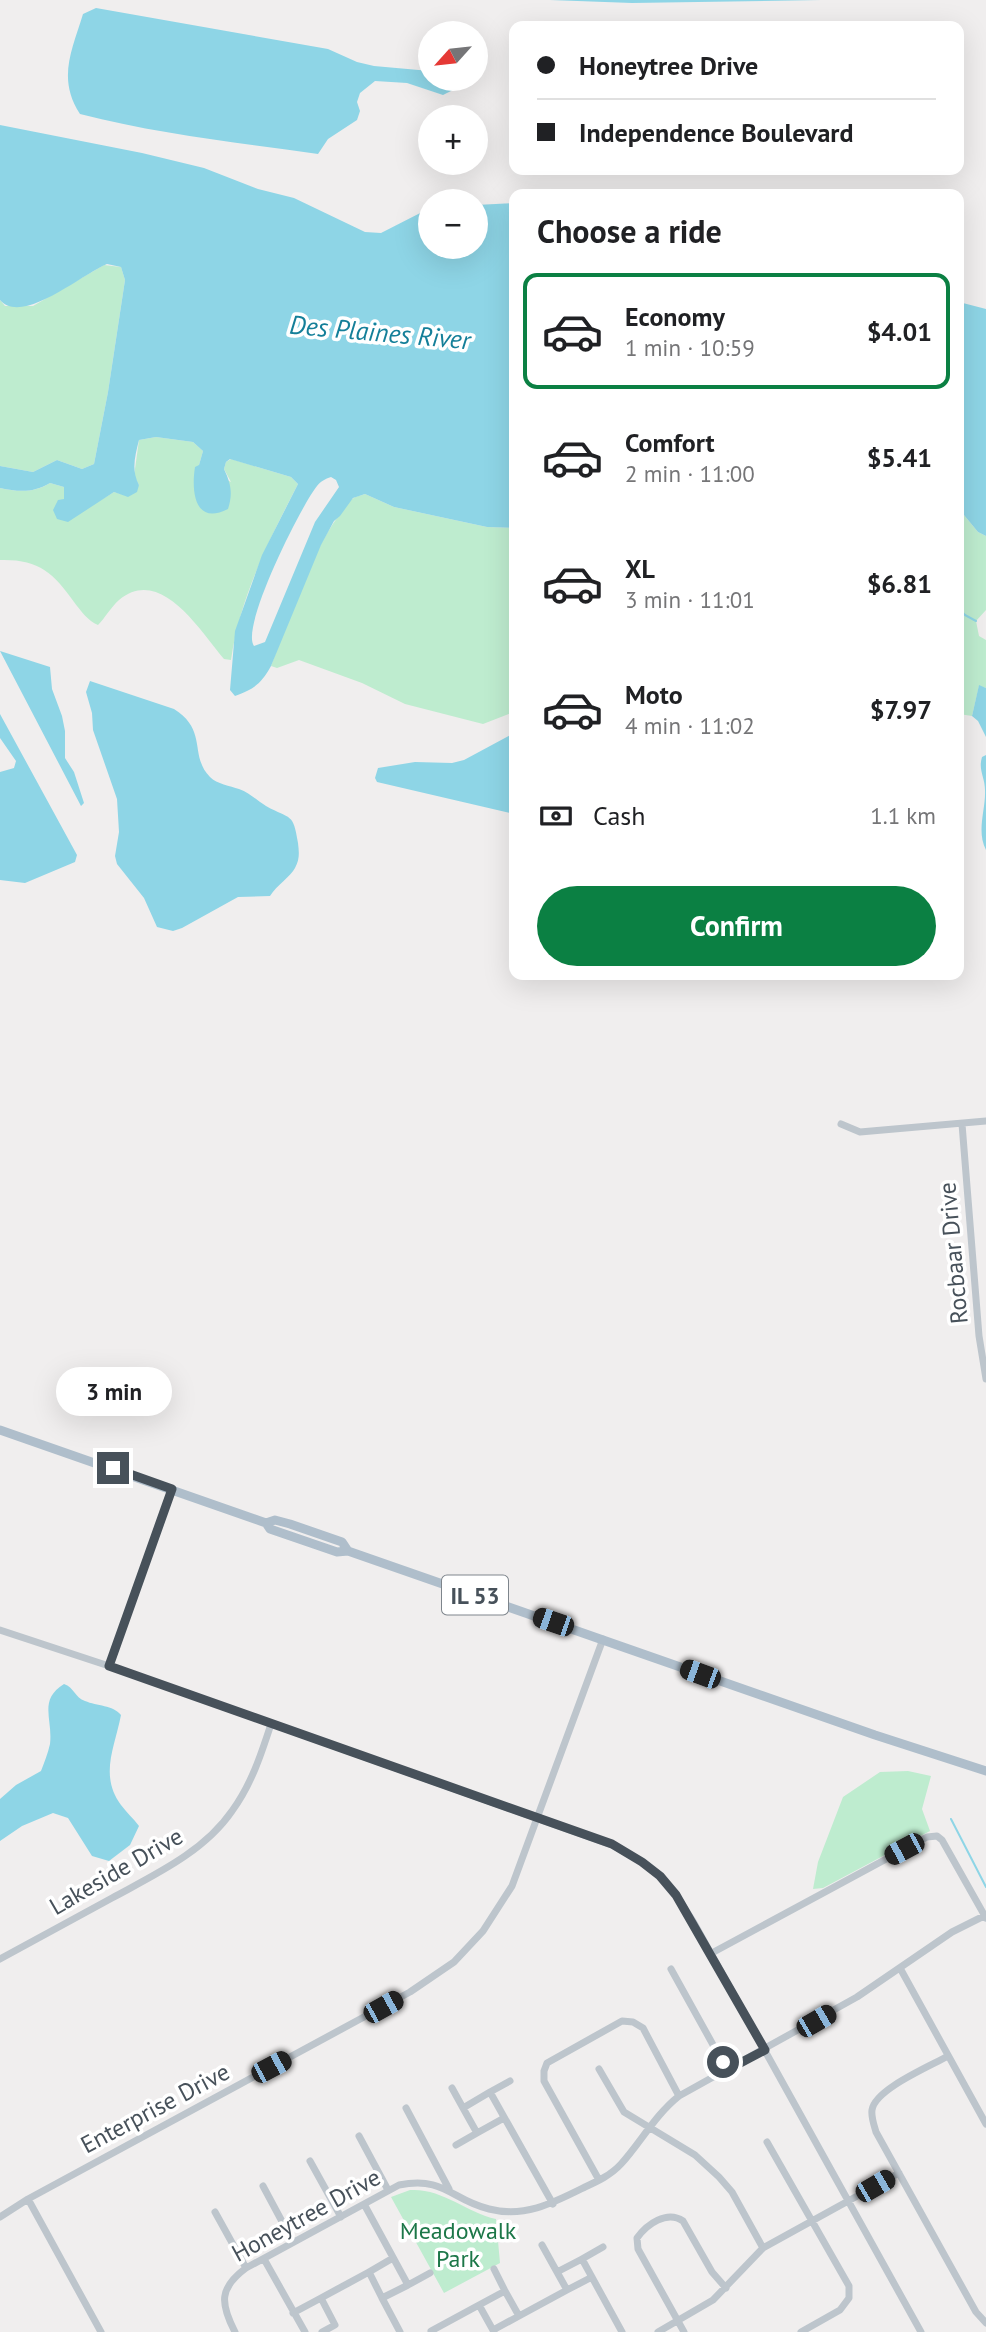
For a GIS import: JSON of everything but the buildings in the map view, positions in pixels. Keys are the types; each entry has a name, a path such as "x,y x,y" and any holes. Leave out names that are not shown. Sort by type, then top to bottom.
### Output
{"main road":[{"name":"IL 53","path":"0,1430 266,1523 270,1529 337,1552 348,1550 875,1735 986,1771"}],"street":[{"path":"841,1124 860,1132 986,1121"},
{"name":"Rocbaar Drive","path":"961,1124 979,1336 986,1379"},
{"path":"109,1666 172,1489"},
{"path":"0,1630 537,1816 612,1844 651,1869 676,1895 921,2332"},
{"name":"Enterprise Drive","path":"0,2217 28,2199 410,1992 454,1962 500,1908 521,1864 603,1639"},
{"name":"Lakeside Drive","path":"0,1959 173,1865 207,1839 231,1813 248,1785 260,1760 271,1724"},
{"path":"710,1954 927,1837 937,1836 942,1840 986,1916"},
{"name":"Honeytree Drive","path":"235,2332 225,2310 226,2286 246,2268 399,2185 420,2182 439,2185 475,2205 500,2211 526,2212 553,2204 613,2172 664,2108 679,2096 857,1997 953,1932 986,1916"},
{"path":"900,1968 986,2124"},
{"path":"671,1969 727,2070"},
{"path":"599,2180 544,2081 545,2067 550,2060 622,2021 628,2021 643,2028 679,2096"},
{"path":"948,2056 888,2090 877,2099 872,2109 876,2132 976,2312 986,2323"},
{"path":"599,2069 624,2112 695,2155 719,2177 732,2192 763,2248"},
{"path":"463,2108 510,2081"},
{"path":"453,2088 477,2133"},
{"path":"490,2092 553,2204"},
{"path":"406,2108 449,2190"},
{"path":"456,2145 505,2118"},
{"path":"359,2136 388,2190"},
{"path":"767,2142 849,2286 849,2298 840,2310 801,2332"},
{"path":"310,2161 341,2217"},
{"path":"659,2332 713,2300 763,2248 899,2173"},
{"path":"263,2186 293,2242"},
{"path":"28,2199 101,2332"},
{"path":"363,2204 408,2285"},
{"path":"215,2211 246,2268"},
{"path":"684,2332 638,2249 637,2238 644,2228 664,2217 676,2216 683,2221 712,2272 726,2288"},
{"path":"542,2245 567,2290"},
{"path":"557,2273 603,2247"},
{"path":"293,2313 393,2258"},
{"path":"264,2259 304,2332"},
{"path":"582,2259 622,2332"},
{"path":"494,2269 519,2316"},
{"path":"369,2272 400,2332"},
{"path":"382,2298 430,2273"},
{"path":"479,2305 494,2331 592,2277"},
{"path":"430,2332 505,2291"},
{"path":"321,2298 337,2328 322,2332"}],"green space":[{"path":"104,265 121,267 125,280 94,464 82,469 57,460 33,472 0,466 0,300 5,306 33,306"},
{"path":"156,437 193,442 203,451 199,465 231,482 224,469 226,462 231,459 291,477 298,484 266,548 249,591 231,660 224,659 191,619 164,596 150,591 135,591 119,600 98,625 85,615 59,583 43,569 25,562 0,560 0,488 26,491 50,483 64,487 64,499 96,503 114,492 128,496 139,485 134,476 139,440"},
{"path":"365,494 394,507 487,527 509,528 509,714 483,724 405,704 362,683 299,660 277,668 271,666 315,557 338,517 356,497"},
{"path":"964,515 978,532 986,536 986,610 976,621 979,636 986,640 986,688 979,686 972,716 964,715"},
{"path":"908,1771 931,1776 922,1809 930,1831 823,1888 813,1889 818,1862 843,1797 880,1772"},
{"name":"Meadowalk Park","path":"410,2190 422,2190 443,2196 496,2219 500,2263 444,2293 391,2197"}],"water":[{"path":"550,0 821,0 632,3"},
{"path":"96,8 328,49 357,62 374,66 418,70 418,87 407,83 375,81 360,93 357,120 328,139 318,154 139,127 80,114 73,101 69,89 69,64 83,14"},
{"path":"431,91 451,91 443,95"},
{"name":"Des Plaines River","path":"0,125 204,168 258,189 294,198 365,232 381,233 418,214 418,259 488,259 488,204 509,203 509,528 487,527 394,507 365,494 353,498 334,521 321,545 271,666 260,682 235,696 230,690 235,631 262,555 298,484 291,477 230,459 224,469 230,489 228,509 208,513 198,504 194,486 195,467 199,465 203,451 193,442 156,437 139,440 134,463 139,485 137,492 128,497 114,492 68,522 57,519 53,510 58,500 64,499 64,487 50,483 26,491 0,488 0,466 33,472 57,460 82,469 94,464 125,280 121,267 107,264 52,296 22,307 10,306 0,300","holes":["331,477 339,487 315,522 265,642 254,646 252,634 256,616 274,566 309,498 323,480"]},
{"path":"964,303 986,309 986,536 978,532 964,515"},
{"path":"0,651 50,667 52,689 65,731 65,758 74,772 84,803 81,806"},
{"path":"90,681 174,709 191,726 200,760 210,777 246,792 290,818 298,843 298,862 270,896 238,897 173,931 157,927 144,898 117,864 117,799 93,730 86,692"},
{"path":"979,685 986,688 986,737 978,721 972,716"},
{"path":"0,714 77,855 75,862 25,883 0,880 0,772 14,768 16,761 0,738"},
{"path":"509,736 509,813 377,782 375,778 378,768 415,762 452,763 464,760"},
{"path":"986,755 986,850 982,835 985,790 981,766 982,757"},
{"path":"64,1684 82,1700 109,1707 121,1715 110,1761 111,1783 121,1805 139,1826 130,1845 109,1861 92,1856 68,1818 53,1813 22,1826 0,1841 0,1799 16,1785 41,1771 50,1744 49,1703 56,1690"}],"waterway":[{"path":"964,614 976,621"},
{"path":"951,1819 986,1887"}],"route":[{"path":"113,1468 172,1489 109,1666 537,1816 612,1844 642,1862 660,1876 676,1895 765,2050 727,2070 723,2062"}]}
